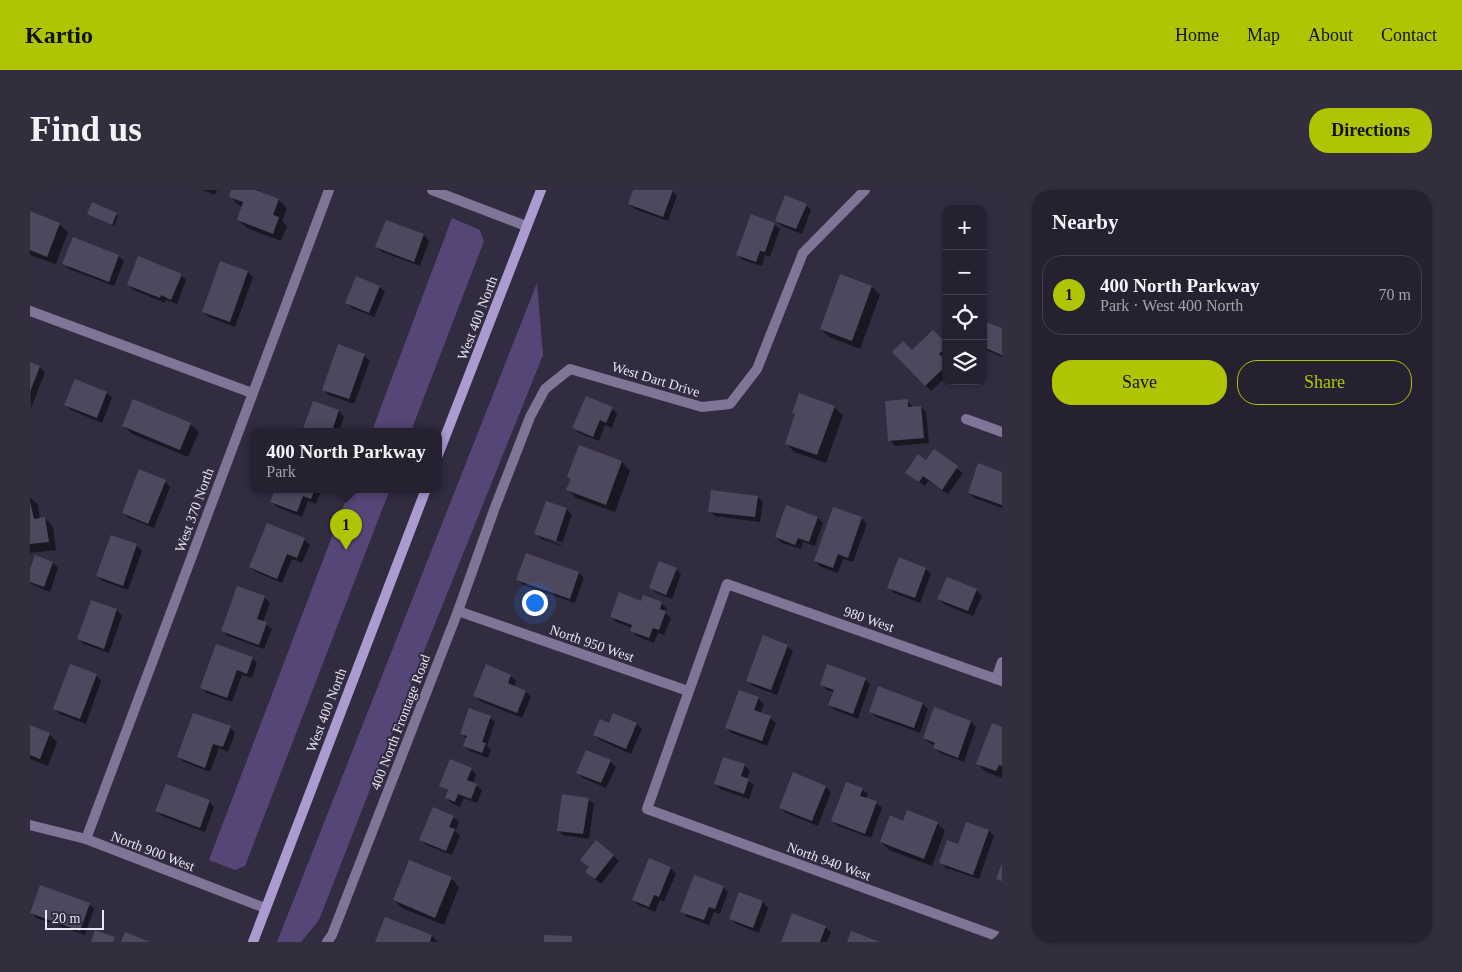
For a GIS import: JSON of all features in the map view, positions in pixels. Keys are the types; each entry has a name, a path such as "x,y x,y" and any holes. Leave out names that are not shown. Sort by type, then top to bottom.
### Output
{"main road":[{"name":"West 400 North","path":"442,445 540,190"},
{"name":"West 400 North","path":"253,942 424,493"}],"street":[{"name":"West 370 North","path":"86,840 329,190"},
{"path":"432,190 526,226"},
{"name":"West Dart Drive","path":"494,510 530,417 545,389 570,369 702,407 730,404 757,369 802,253 865,190"},
{"path":"30,311 252,393"},
{"path":"966,419 1002,432"},
{"name":"400 North Frontage Road","path":"327,942 332,935 458,611 494,510"},
{"name":"980 West","path":"688,691 727,584 999,680"},
{"name":"North 950 West","path":"458,611 688,691"},
{"path":"999,680 1002,662"},
{"name":"North 940 West","path":"688,691 647,809 1002,938"},
{"name":"North 900 West","path":"30,825 86,840 265,908"}],"shaded area":[{"path":"452,218 480,230 484,241 412,428 373,428"},
{"path":"537,283 543,355 426,646 319,920 301,942 277,942"},
{"path":"348,493 388,493 245,866 235,870 209,860"}],"building":[{"path":"231,190 256,190 279,199 273,215 279,217 273,234 237,220 243,202 229,197"},
{"path":"633,190 673,190 663,217 628,204"},
{"path":"785,195 807,204 796,229 775,221"},
{"path":"92,202 117,213 112,225 87,214"},
{"path":"30,211 60,223 47,257 30,250"},
{"path":"751,214 775,223 765,252 760,251 756,262 736,255"},
{"path":"386,220 424,234 414,262 375,247"},
{"path":"73,237 119,255 109,282 62,264"},
{"path":"138,256 182,274 171,300 161,295 160,298 127,285"},
{"path":"220,261 248,271 230,322 202,312"},
{"path":"840,274 872,286 852,341 820,329"},
{"path":"356,276 380,286 369,313 345,303"},
{"path":"987,322 1002,328 1002,355 987,349"},
{"path":"933,330 942,339 942,351 939,354 942,357 942,370 925,386 892,352 903,341 912,350"},
{"path":"338,344 365,354 349,399 322,390"},
{"path":"30,362 40,366 30,392"},
{"path":"75,379 107,392 97,418 64,405"},
{"path":"799,393 835,406 817,455 785,444 795,414 792,413"},
{"path":"586,396 613,407 606,423 600,420 593,437 572,428"},
{"path":"133,399 191,423 180,450 122,426"},
{"path":"908,399 908,407 921,406 924,438 888,441 885,401"},
{"path":"313,401 339,410 333,428 303,428"},
{"path":"579,445 622,461 606,505 566,490 571,479 567,477"},
{"path":"934,449 958,466 942,490 923,476 919,482 905,473 918,454 926,460"},
{"path":"978,463 1002,472 1002,505 968,493"},
{"path":"139,469 166,480 148,524 122,513"},
{"path":"711,490 758,496 755,517 708,512"},
{"path":"273,493 313,493 311,499 303,496 297,512 270,502"},
{"path":"30,501 34,519 45,517 49,542 30,544"},
{"path":"546,501 567,508 556,541 534,534"},
{"path":"786,505 818,517 809,542 798,538 795,545 775,537"},
{"path":"833,507 862,517 848,558 838,554 833,568 814,561"},
{"path":"267,523 305,538 297,558 287,554 277,579 249,567"},
{"path":"111,535 137,544 123,586 96,576"},
{"path":"526,553 579,572 570,599 516,580"},
{"path":"35,555 53,562 44,587 30,582 30,569"},
{"path":"899,557 926,568 915,598 887,588"},
{"path":"659,561 677,568 666,595 649,588"},
{"path":"947,577 977,589 968,611 937,599"},
{"path":"237,586 265,596 257,619 267,622 259,645 221,631"},
{"path":"619,592 641,601 643,595 662,602 660,609 666,611 659,630 653,628 649,638 630,631 632,625 610,617"},
{"path":"91,600 117,609 104,649 77,639"},
{"path":"763,635 788,645 771,690 746,681"},
{"path":"216,644 253,657 247,674 237,670 227,698 200,688"},
{"path":"70,664 97,674 80,719 53,709"},
{"path":"486,664 511,675 508,683 526,691 517,713 473,696"},
{"path":"827,664 866,678 853,714 828,705 834,690 820,685"},
{"path":"878,686 923,703 914,728 869,712"},
{"path":"739,690 759,697 754,710 771,716 762,741 725,728"},
{"path":"934,707 971,721 958,758 933,748 935,743 923,738"},
{"path":"469,708 491,716 482,742 486,743 482,753 463,746 467,736 460,734"},
{"path":"193,713 231,726 223,747 213,744 205,768 177,757"},
{"path":"613,713 637,723 626,749 593,735 600,719 609,723"},
{"path":"992,723 1002,727 1002,766 999,765 996,771 976,764"},
{"path":"30,725 50,733 40,759 30,755"},
{"path":"586,750 611,760 601,783 576,773"},
{"path":"723,757 745,764 741,776 749,779 744,794 714,784"},
{"path":"450,759 472,768 467,780 477,784 471,799 458,794 455,802 445,798 448,790 439,786"},
{"path":"793,772 826,786 812,821 779,808"},
{"path":"846,782 863,788 860,796 877,801 865,834 831,821"},
{"path":"166,784 210,800 200,828 155,811"},
{"path":"562,794 589,798 583,834 557,831"},
{"path":"433,807 454,816 449,827 455,829 446,851 419,840"},
{"path":"907,810 938,822 924,859 880,842 890,815 903,821"},
{"path":"966,822 989,830 973,875 939,863 947,840 958,844"},
{"path":"596,840 614,855 595,879 585,872 589,867 580,860"},
{"path":"649,858 671,867 659,897 654,895 649,907 632,900"},
{"path":"409,860 452,877 435,918 393,900"},
{"path":"1002,863 1002,881 996,879"},
{"path":"694,875 724,886 715,909 709,907 704,920 680,912"},
{"path":"40,885 90,903 80,931 30,913"},
{"path":"739,892 763,901 753,928 729,919"},
{"path":"792,913 826,926 820,942 781,942"},
{"path":"385,917 432,935 430,942 375,942"},
{"path":"95,930 115,937 113,942 91,942"},
{"path":"851,931 880,942 847,942"},
{"path":"125,932 150,942 121,942"},
{"path":"544,935 572,936 572,942 544,942"}],"place":[{"name":"400 North Parkway","path":"346,550"}]}
